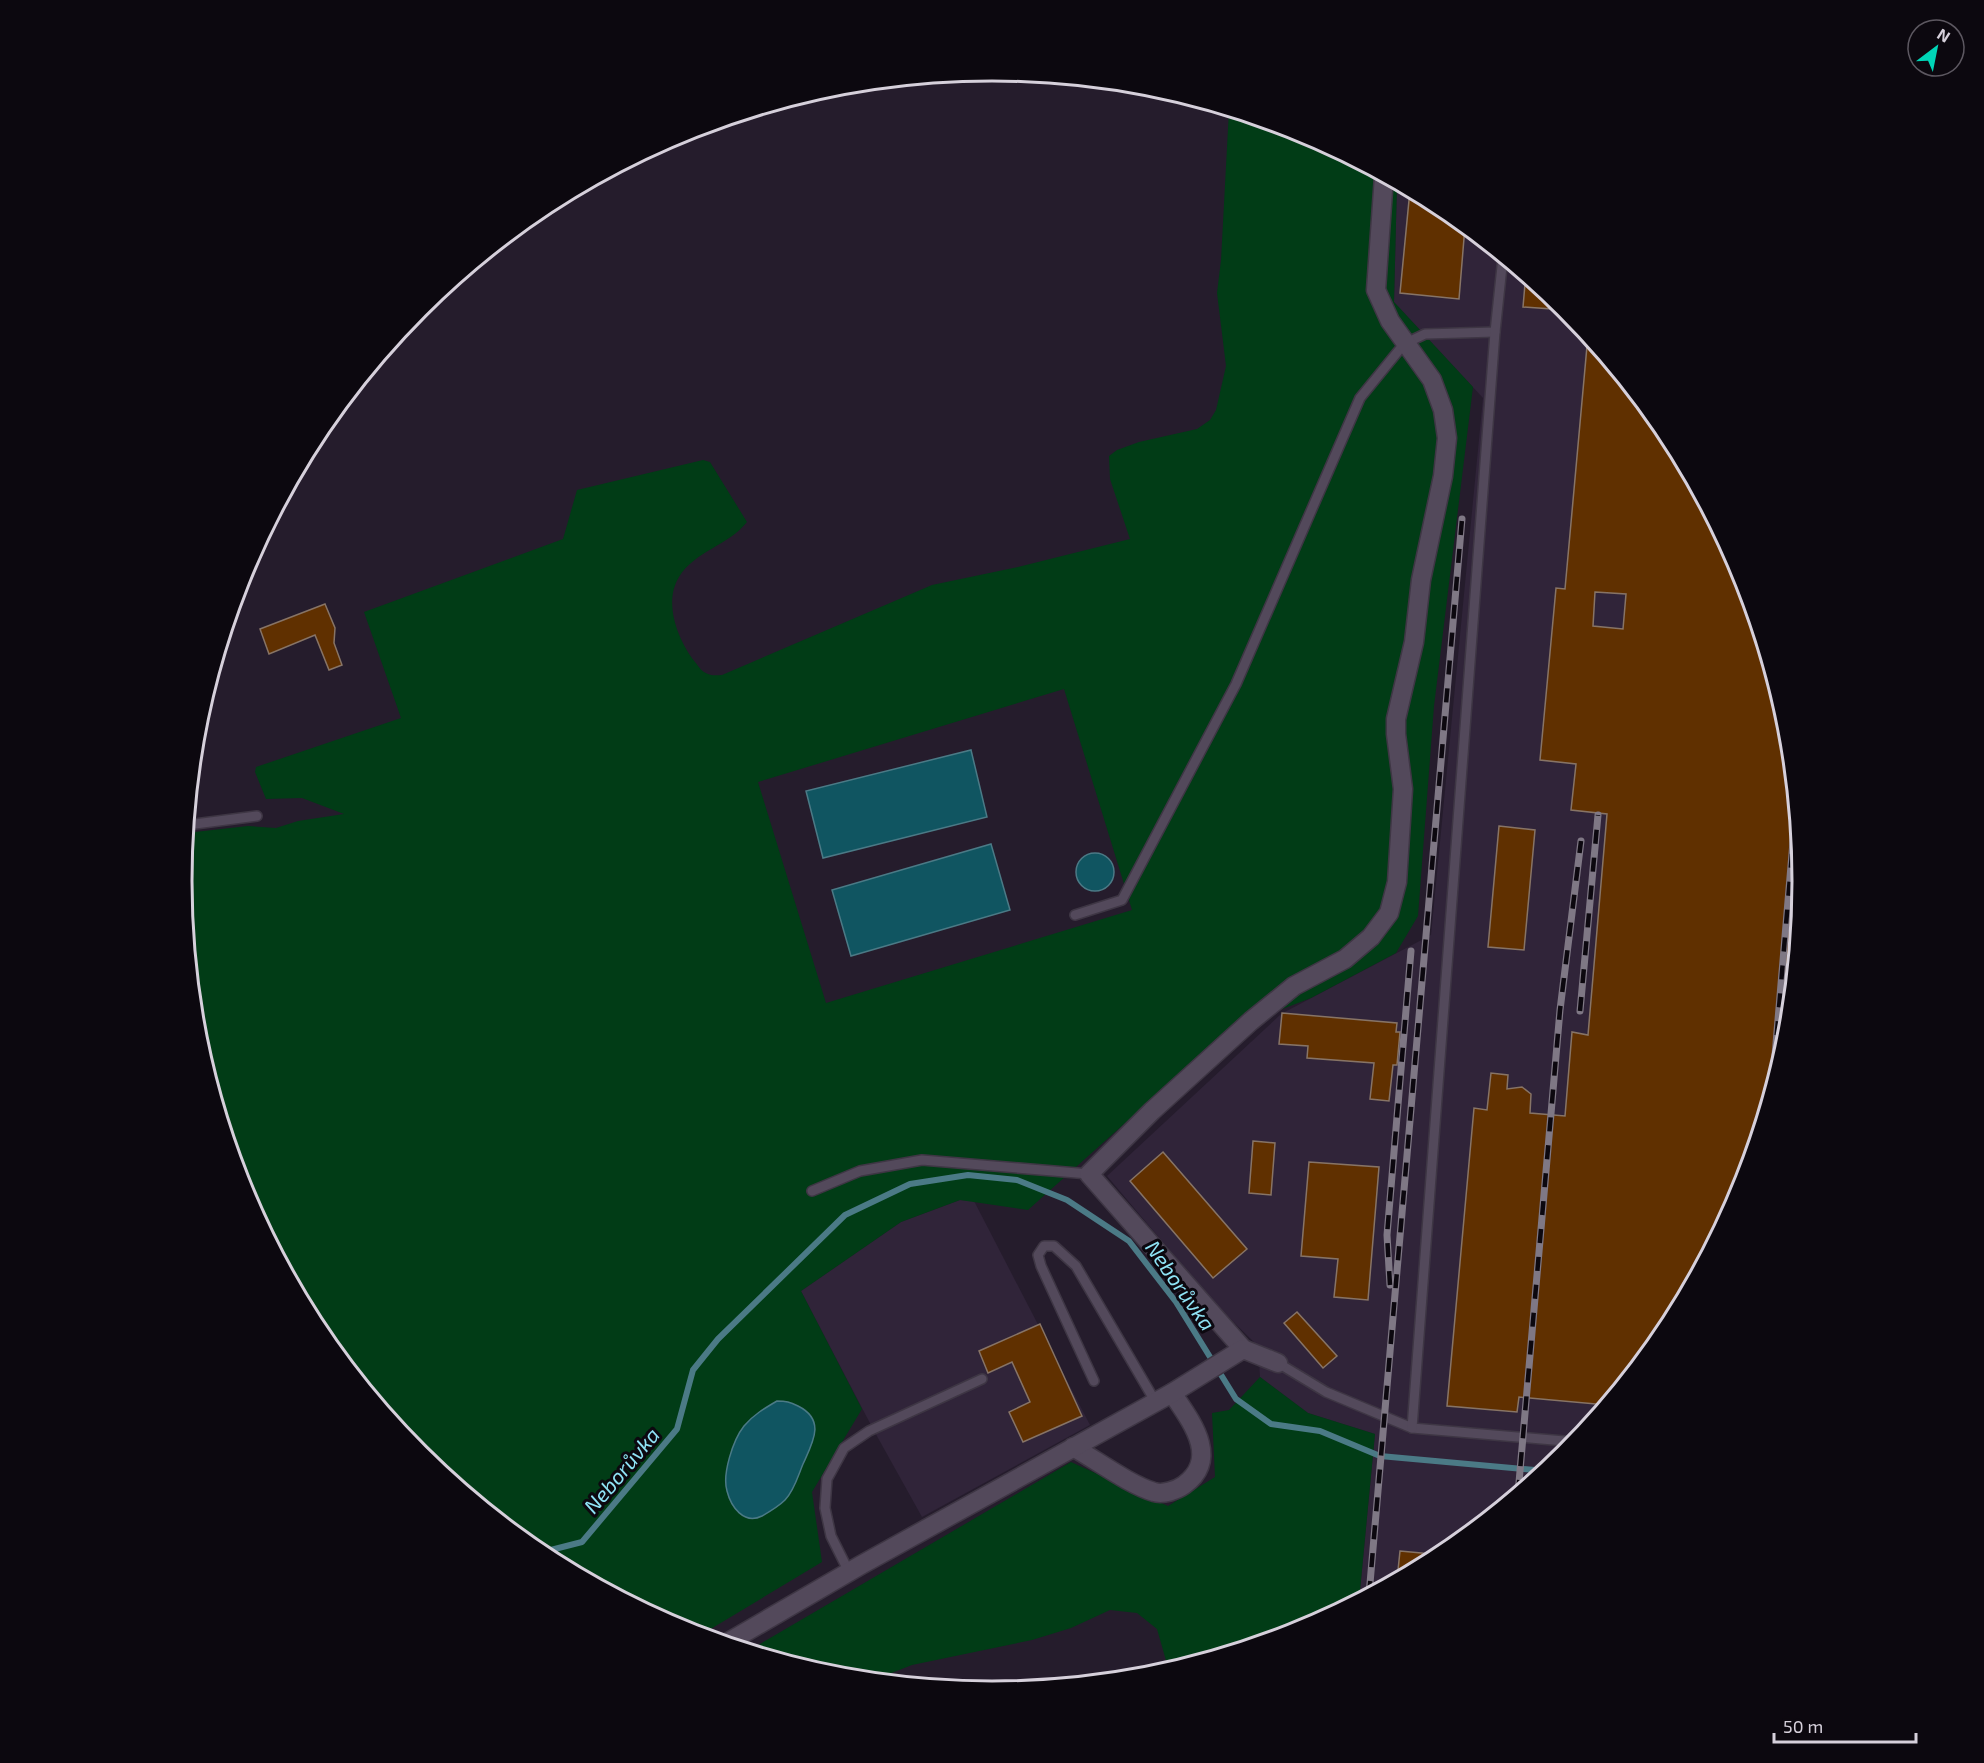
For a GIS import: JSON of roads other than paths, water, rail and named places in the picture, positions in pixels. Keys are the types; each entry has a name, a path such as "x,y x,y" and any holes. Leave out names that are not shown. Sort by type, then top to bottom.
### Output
{"street":[{"path":"1278,1363 1238,1352 1089,1174 1152,1111 1251,1021 1294,986 1344,959 1371,937 1389,913 1397,882 1404,789 1396,718 1414,642 1421,580 1443,476 1446,438 1443,410 1432,380 1404,344 1390,321 1376,290 1383,184"},
{"path":"733,1639 849,1572 1172,1393 1238,1352"},
{"path":"1073,1447 1121,1476 1156,1493 1177,1490 1195,1477 1202,1455 1195,1427 1172,1393"}],"lane":[{"path":"1412,1428 1495,332 1502,265"},
{"path":"1075,915 1122,900 1236,684 1360,398 1404,344 1425,334 1495,332"},
{"path":"193,824 257,816"},
{"path":"812,1191 860,1171 922,1160 1089,1174"},
{"path":"1094,1381 1041,1266 1038,1255 1044,1246 1054,1246 1076,1266 1155,1401"},
{"path":"1278,1363 1326,1392 1412,1428 1564,1441"},
{"path":"849,1572 831,1536 825,1508 827,1479 844,1448 869,1431 982,1379"}],"water":[{"path":"971,750 987,817 823,858 806,791"},
{"path":"991,844 1010,910 851,956 832,890"},
{"path":"1095,853 1109,858 1114,872 1109,886 1095,891 1081,886 1076,872 1081,858"},
{"path":"777,1401 790,1403 807,1412 815,1425 815,1432 796,1483 788,1496 762,1516 750,1518 739,1513 729,1497 726,1484 727,1467 732,1448 744,1426 755,1415"}],"waterway":[{"name":"Neborůvka","path":"552,1550 582,1542 677,1429 693,1370 718,1339 845,1215 910,1184 968,1175 1017,1180 1067,1200 1129,1241 1176,1302 1236,1399 1271,1424 1320,1431 1380,1456 1534,1470"}],"railway":[{"path":"1370,1587 1462,519"},
{"path":"1580,1011 1598,815"},
{"path":"1519,1484 1560,1010 1581,841"},
{"path":"1776,1042 1792,859"},
{"path":"1390,1285 1387,1235 1411,951"}]}
